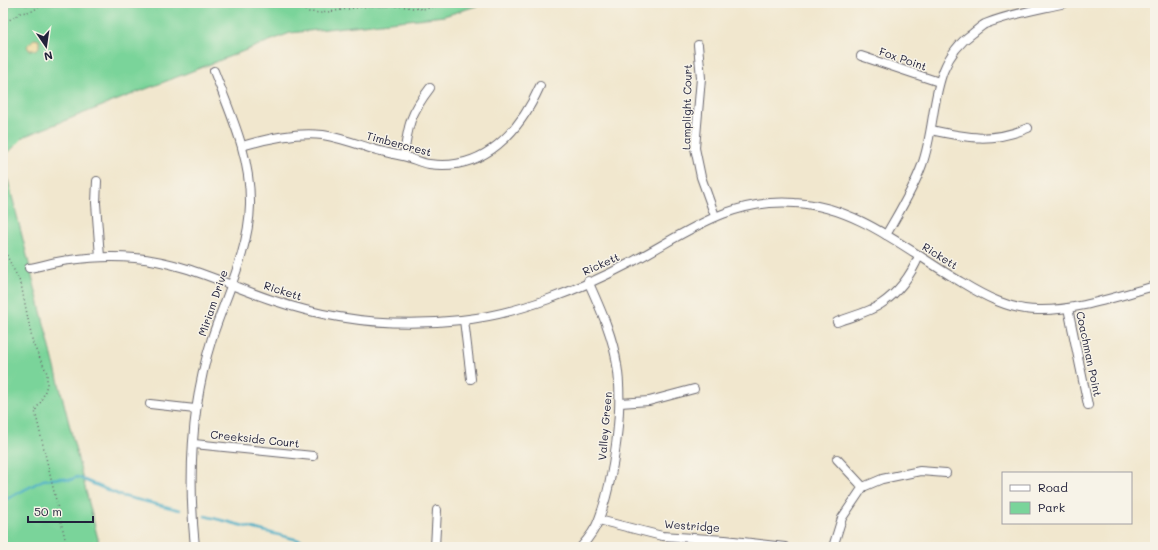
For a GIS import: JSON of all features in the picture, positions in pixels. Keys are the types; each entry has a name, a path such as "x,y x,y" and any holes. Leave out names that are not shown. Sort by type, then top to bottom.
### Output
{"street":[{"path":"886,235 909,195 922,164 931,130 939,82 945,63 961,41 985,24 1065,3"},
{"name":"Lamplight Court","path":"698,45 701,78 695,148 701,177 715,216"},
{"name":"Fox Point","path":"861,56 939,82"},
{"name":"Miriam Drive","path":"195,547 192,481 195,409 212,339 231,285 245,238 250,206 249,180 242,146 214,71"},
{"name":"Timbercrest","path":"242,146 266,138 298,134 323,135 346,140 429,164 458,164 488,152 512,134 530,109 540,86"},
{"path":"404,156 408,128 416,106 430,88"},
{"path":"931,130 978,139 1010,135 1028,128"},
{"path":"97,181 96,203 100,257"},
{"name":"Rickett","path":"29,268 68,260 100,257 138,258 167,263 199,272 273,300 328,315 366,321 416,324 464,320 558,296 628,264 715,216 739,208 762,204 796,202 830,209 856,219 886,235 981,294 1009,306 1037,310 1068,308 1155,286"},
{"path":"837,322 881,304 906,281 913,271 919,256"},
{"name":"Valley Green","path":"581,547 599,520 610,484 620,403 618,365 612,340 604,315 588,282"},
{"name":"Coachman Point","path":"1068,308 1088,405"},
{"path":"464,320 471,379"},
{"path":"620,403 649,401 694,389"},
{"path":"150,404 195,409"},
{"name":"Creekside Court","path":"194,444 313,456"},
{"path":"837,459 863,487"},
{"path":"833,547 842,518 863,487 882,479 920,471 946,473"},
{"path":"435,547 437,510"},
{"name":"Westridge","path":"599,520 662,536 725,540 785,547"}],"path":[{"path":"3,24 20,13 32,11 43,3"},
{"path":"291,3 292,5 309,12 321,13 394,6 416,10 430,9 445,3"},
{"path":"3,248 21,284 34,344 47,373 47,385 42,400 35,411 67,547"}],"green space":[{"path":"14,3 486,3 444,16 290,33 25,136 3,158 3,13"},
{"path":"3,160 100,547 3,547"}],"sand":[{"path":"34,39 39,40 39,47 36,50 29,50 27,46"}],"waterway":[{"path":"3,501 43,480 62,478 70,480 77,477 122,496 180,510"},
{"path":"205,516 326,547"}]}
